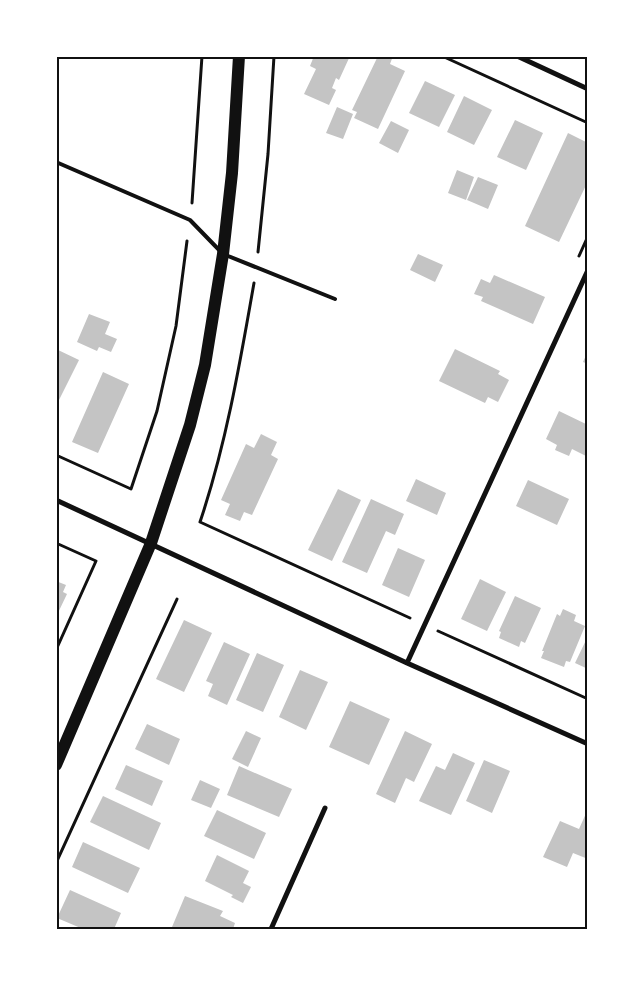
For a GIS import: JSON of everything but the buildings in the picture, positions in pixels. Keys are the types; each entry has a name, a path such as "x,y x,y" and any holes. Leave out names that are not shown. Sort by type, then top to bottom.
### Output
{"main road":[{"path":"56,765 151,543 190,425 205,364 223,254 232,173 239,56"}],"street":[{"path":"517,56 588,89"},
{"path":"407,664 588,270"},
{"path":"56,500 407,664 588,744"},
{"path":"271,929 325,808"}],"lane":[{"path":"56,162 190,220 223,254 335,299"}],"path":[{"path":"56,455 130,489 159,402 176,326 190,220 202,56"},
{"path":"274,56 268,154 257,268 238,376 210,494 200,522 588,700"},
{"path":"442,56 588,123"},
{"path":"56,542 96,561 56,650"},
{"path":"56,863 177,599"}]}
